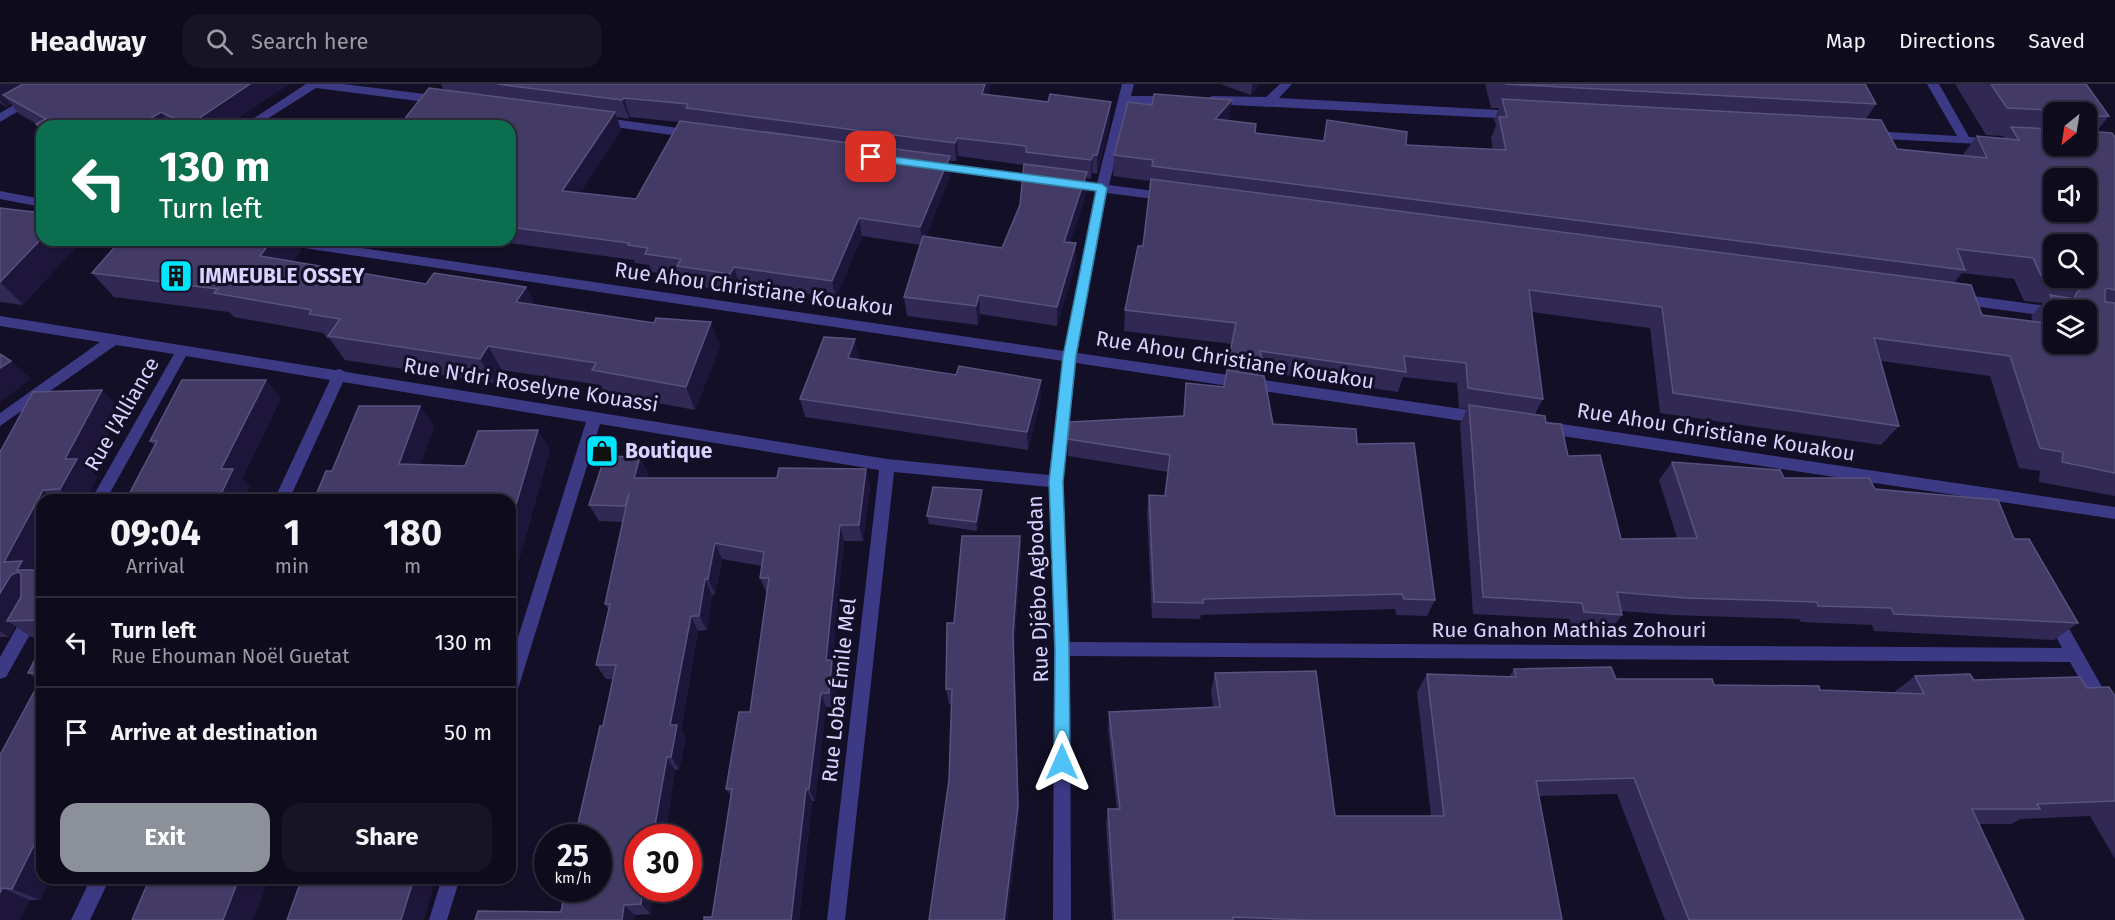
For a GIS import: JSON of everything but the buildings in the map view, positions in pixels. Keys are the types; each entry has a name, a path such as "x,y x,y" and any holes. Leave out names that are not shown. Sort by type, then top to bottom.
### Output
{"street":[{"path":"0,118 58,84"},
{"path":"258,120 315,84 457,103"},
{"name":"Rue Djébo Agbodan","path":"1062,920 1062,649 1056,482 1070,356 1102,188 1128,84"},
{"path":"1269,101 1286,84"},
{"path":"1934,84 1965,140"},
{"path":"1124,100 1269,101 1528,116"},
{"path":"586,120 703,135"},
{"path":"1859,134 2009,143"},
{"path":"914,163 1185,199"},
{"path":"0,195 36,202"},
{"name":"Rue Ahou Christiane Kouakou","path":"318,246 1493,420"},
{"path":"1946,298 2043,311"},
{"name":"Rue N'dri Roselyne Kouassi","path":"0,321 340,374 887,465 1056,482"},
{"path":"0,420 114,339"},
{"name":"Rue l'Alliance","path":"101,494 183,350"},
{"path":"284,494 340,374"},
{"path":"516,670 595,417"},
{"name":"Rue Ahou Christiane Kouakou","path":"1528,425 2115,513"},
{"name":"Rue Loba Émile Mel","path":"836,920 887,465"},
{"path":"1986,494 1997,514"},
{"path":"2047,605 2115,726"},
{"path":"0,672 36,609"},
{"name":"Rue Gnahon Mathias Zohouri","path":"1062,649 2075,655"},
{"path":"80,920 98,884"},
{"path":"438,920 449,884"}],"place":[{"name":"IMMEUBLE OSSEY","path":"176,276"},
{"name":"Boutique","path":"602,451"}],"route":[{"path":"871,157 1102,188 1070,356 1056,482 1062,649 1062,762"}]}
